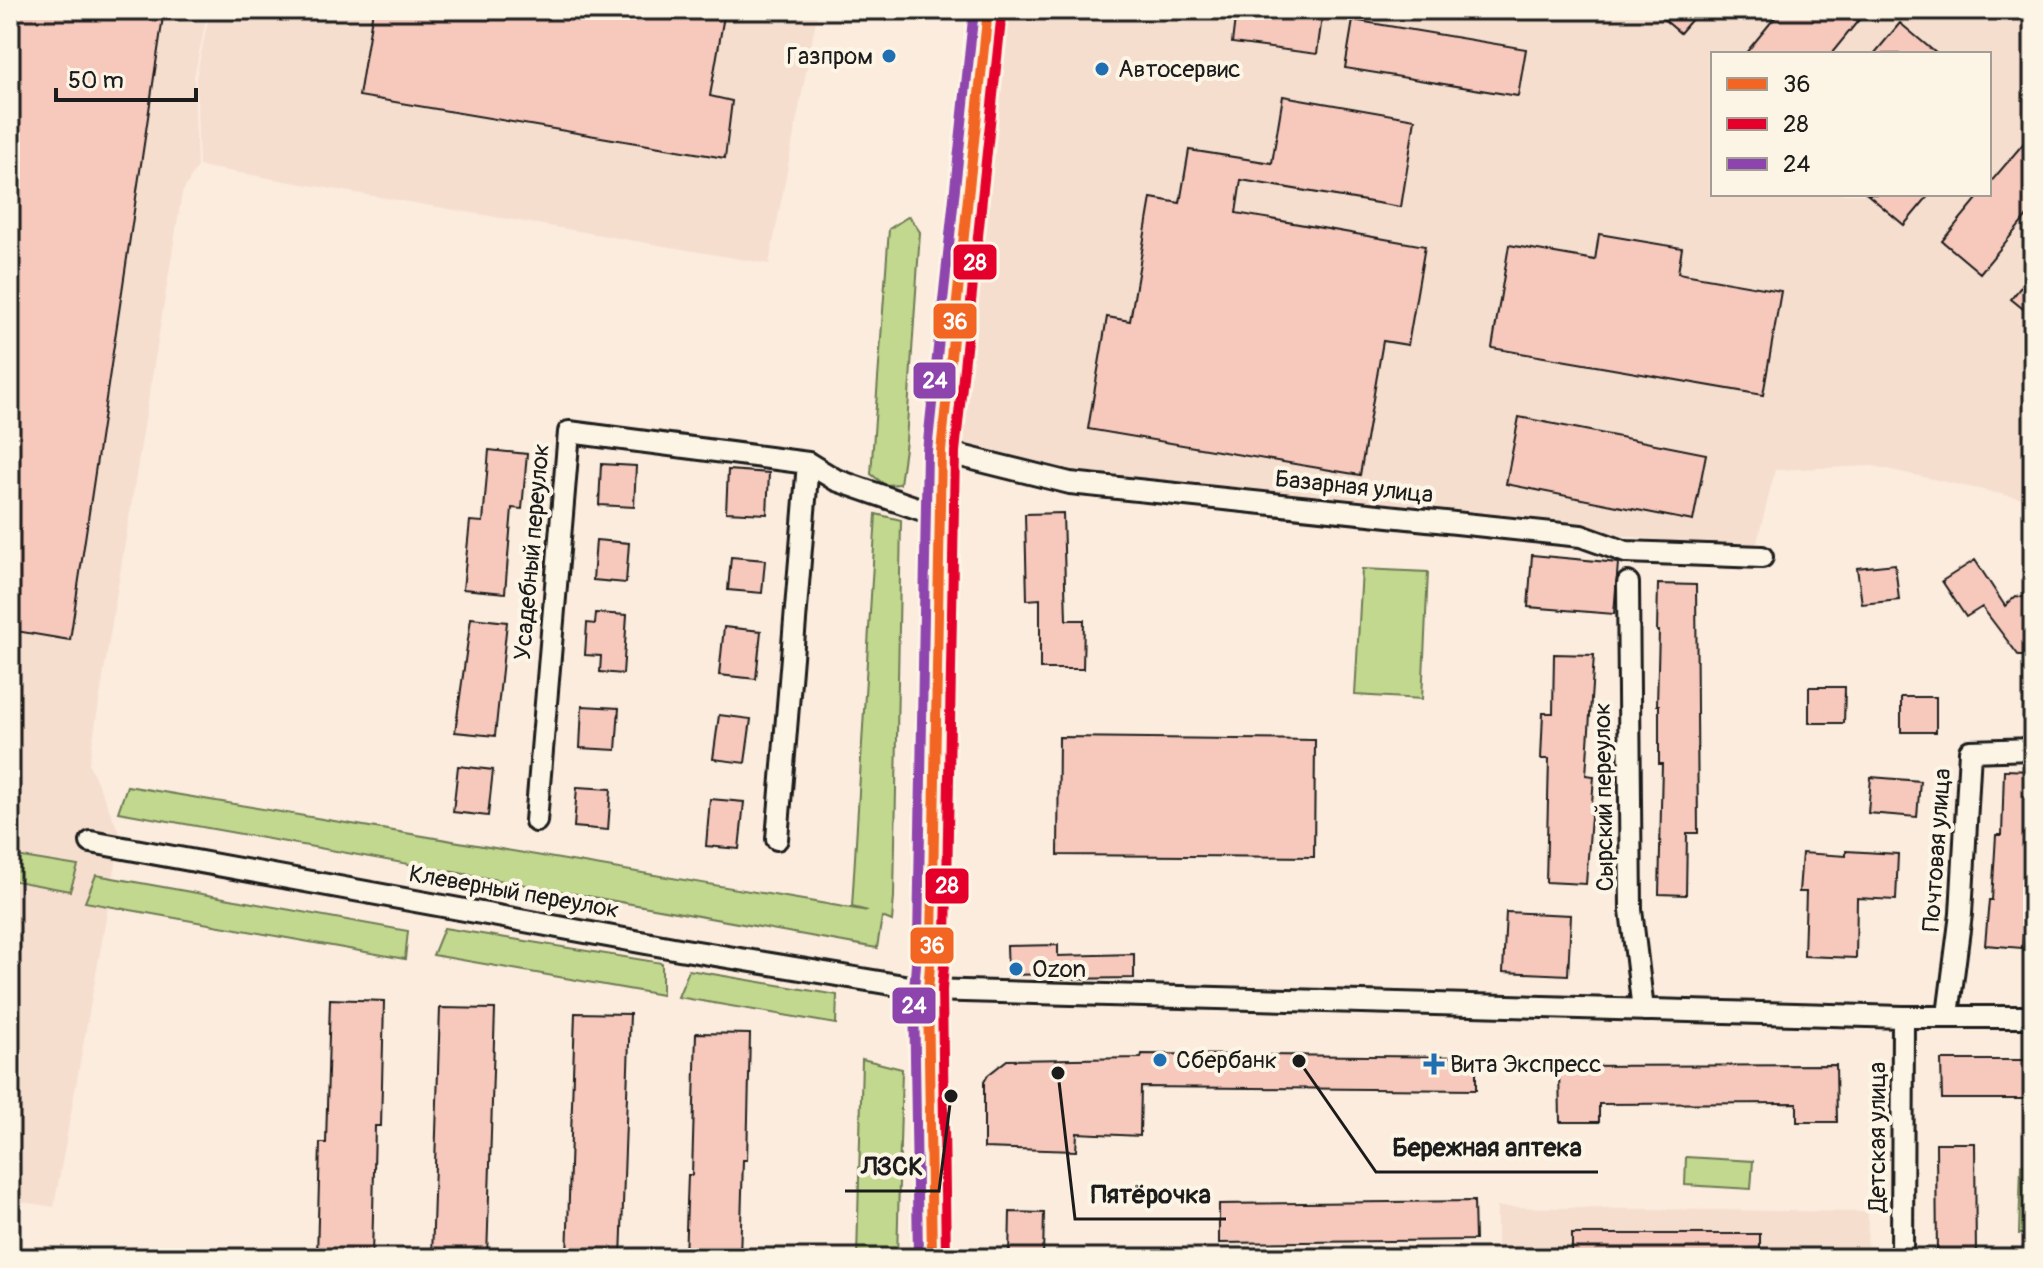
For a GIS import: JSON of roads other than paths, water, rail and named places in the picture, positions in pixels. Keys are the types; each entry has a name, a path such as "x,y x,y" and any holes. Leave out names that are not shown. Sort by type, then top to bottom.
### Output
{"street":[{"path":"932,1258 928,990 932,924 941,451 988,10"},
{"name":"Усадебный переулок","path":"536,821 569,432 808,463 836,480 940,516"},
{"name":"Базарная улица","path":"941,451 1070,483 1581,536 1626,552 1762,557"},
{"path":"777,839 808,463"},
{"name":"Сырский переулок","path":"1628,583 1631,910 1643,1010"},
{"name":"Почтовая улица","path":"1948,1015 1961,914 1970,751 2033,749"},
{"name":"Клеверный переулок","path":"91,842 679,949 928,990 1903,1017 2033,1017"},
{"name":"Детская улица","path":"1902,1258 1903,1017"}],"place":[{"name":"Газпром","path":"889,56"},
{"name":"Автосервис","path":"1102,69"},
{"name":"Ozon","path":"1016,969"},
{"name":"Сбербанк","path":"1160,1060"},
{"name":"Бережная аптека","path":"1299,1061"},
{"name":"Вита Экспресс","path":"1434,1064"},
{"name":"Пятёрочка","path":"1058,1073"},
{"name":"ЛЗСК","path":"951,1096"}]}
